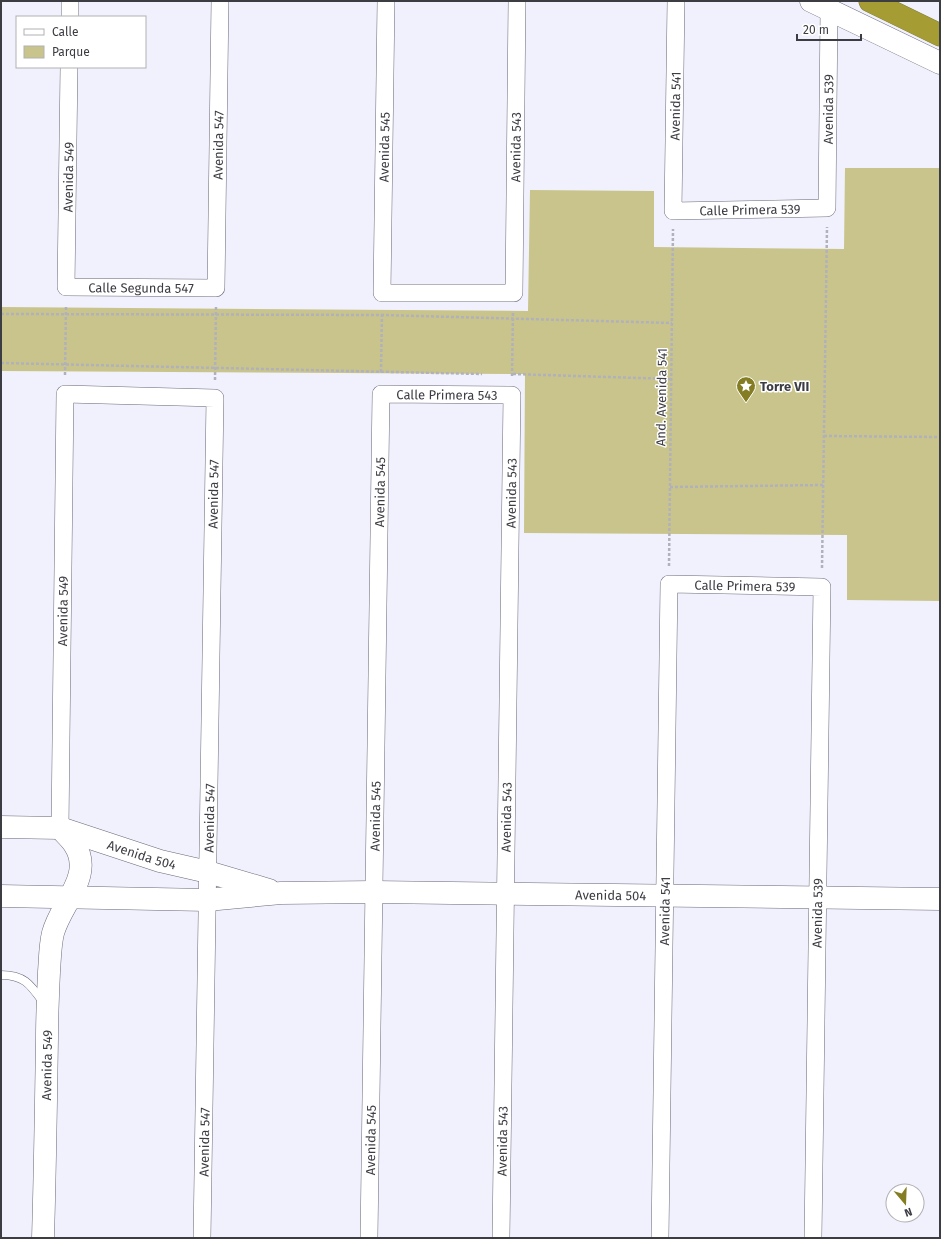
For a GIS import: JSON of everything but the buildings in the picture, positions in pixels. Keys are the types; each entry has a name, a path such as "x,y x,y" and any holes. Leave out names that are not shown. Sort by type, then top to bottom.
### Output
{"highway":[{"path":"870,1 940,35"}],"street":[{"path":"70,1 70,16"},
{"name":"Avenida 547","path":"216,288 220,1"},
{"name":"Avenida 545","path":"382,293 386,1"},
{"name":"Avenida 543","path":"514,292 517,1"},
{"name":"Avenida 541","path":"673,211 676,1"},
{"path":"820,5 940,63"},
{"name":"Avenida 539","path":"820,5 827,208"},
{"name":"Avenida 549","path":"66,287 69,68"},
{"name":"Calle Primera 539","path":"673,211 827,208"},
{"name":"Calle Segunda 547","path":"66,287 216,288"},
{"path":"382,293 514,292"},
{"path":"65,394 215,398"},
{"name":"Avenida 549","path":"44,1238 48,1007 51,943 53,932 58,920 71,897 80,874 81,865 79,853 73,843 60,828 65,394"},
{"name":"Avenida 545","path":"369,1238 381,394"},
{"name":"Calle Primera 543","path":"381,394 512,395"},
{"name":"Avenida 543","path":"501,1238 512,395"},
{"name":"Avenida 547","path":"202,1238 215,398"},
{"name":"Avenida 541","path":"660,1238 669,584"},
{"name":"Calle Primera 539","path":"669,584 822,587"},
{"name":"Avenida 539","path":"813,1238 822,587"},
{"name":"Avenida 504","path":"1,827 60,828 160,861 208,872 281,893"},
{"name":"Avenida 504","path":"1,896 207,900 281,893 374,892 664,897 940,899"}],"lane":[{"path":"1,975 12,975 29,982 48,1007"}],"path":[{"path":"822,587 827,208"},
{"name":"And. Avenida 541","path":"669,584 673,211"},
{"path":"65,394 66,287"},
{"path":"215,398 216,288"},
{"path":"512,395 514,292"},
{"path":"381,394 382,293"},
{"path":"1,314 382,315 672,323"},
{"path":"1,363 489,374"},
{"path":"505,374 671,379"},
{"path":"824,436 940,437"},
{"path":"670,487 823,485"}],"green space":[{"path":"845,168 940,168 940,601 847,600 847,535 524,533 525,374 1,371 1,307 528,311 530,190 654,191 654,247 844,249"}],"place":[{"name":"Torre VII","path":"746,403"}]}
